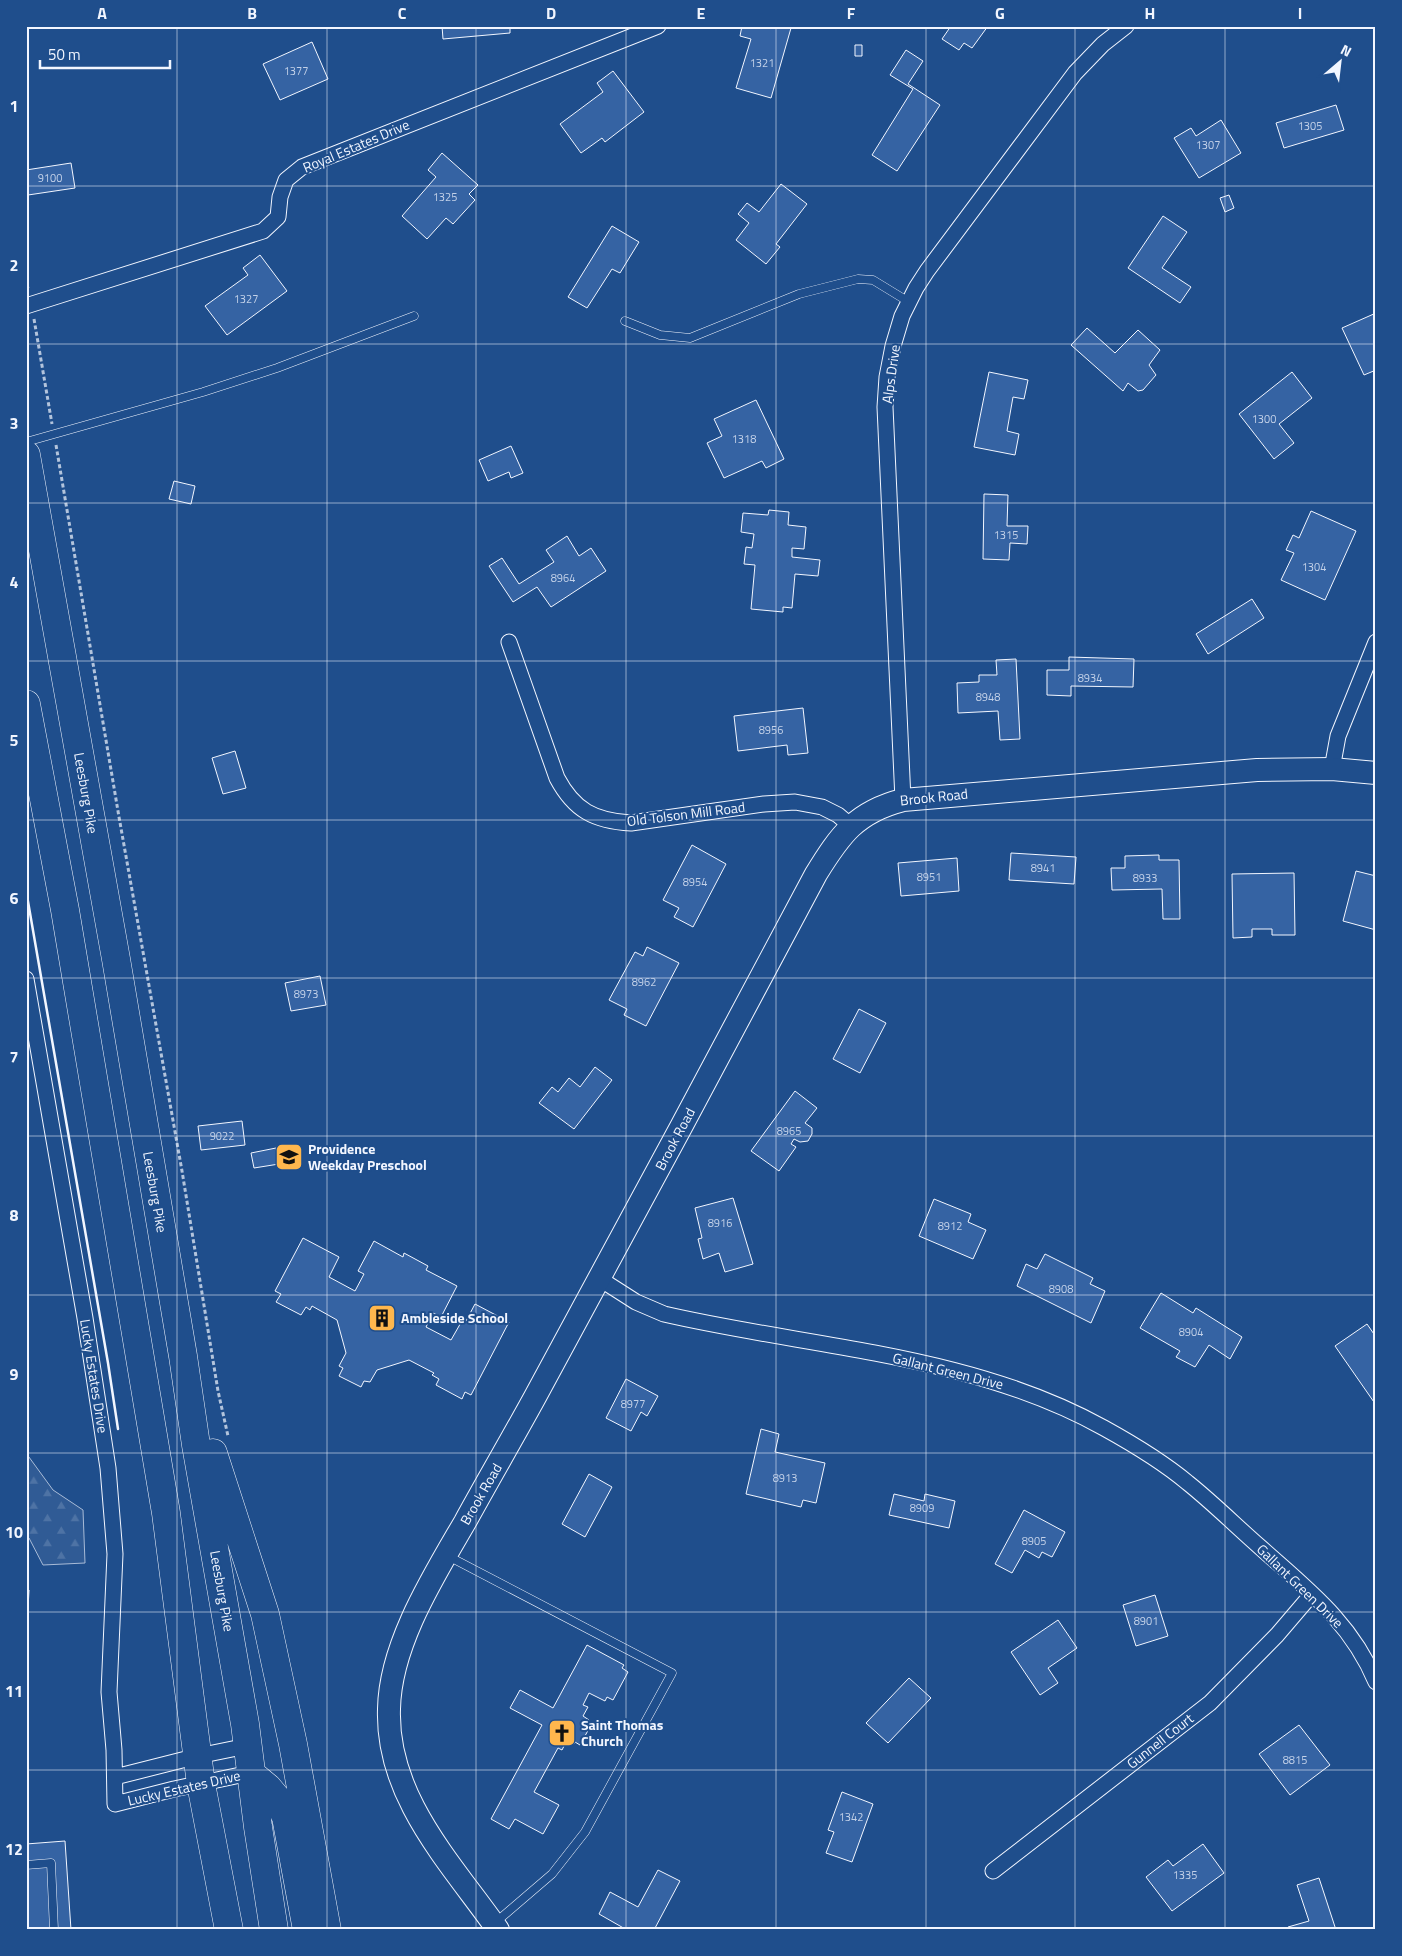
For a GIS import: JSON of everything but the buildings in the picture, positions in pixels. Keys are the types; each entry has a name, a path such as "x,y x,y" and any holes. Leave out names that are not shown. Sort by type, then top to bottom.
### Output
{"highway":[{"name":"Leesburg Pike","path":"26,455 116,959 183,1356 196,1445 247,1746 274,1930"},
{"path":"26,560 35,581 53,604"},
{"path":"26,704 66,910 166,1513 201,1784 229,1930"},
{"path":"183,1356 228,1503 265,1614 327,1930"},
{"path":"250,1774 268,1788 278,1800 286,1817 307,1930"}],"street":[{"name":"Royal Estates Drive","path":"29,305 263,231 278,217 280,197 286,180 302,166 658,26"},
{"name":"Alps Drive","path":"903,800 885,407 887,377 893,346 902,316 927,270 1075,73 1103,44 1126,26"},
{"name":"Old Tolson Mill Road","path":"509,642 557,778 577,806 592,816 612,822 630,823 764,804 795,802 822,807 838,816 850,826"},
{"path":"1332,769 1338,736 1376,642"},
{"name":"Brook Road","path":"496,1927 413,1811 402,1782 390,1742 388,1709 392,1681 400,1650 411,1623 446,1555 600,1278 816,874 836,842 850,826 869,812 903,800 1256,770 1332,769 1376,772"},
{"name":"Lucky Estates Drive","path":"26,979 85,1318 108,1468 115,1554 109,1692 114,1750 115,1804 250,1774"},
{"name":"Gallant Green Drive","path":"600,1278 636,1302 664,1314 964,1372 1013,1387 1062,1406 1103,1427 1145,1452 1187,1482 1312,1594 1337,1618 1354,1640 1369,1665 1376,1682"},
{"name":"Gunnell Court","path":"993,1871 1210,1703 1277,1635 1312,1594"},
{"name":"Lucky Estates Drive","path":"115,1777 247,1746"}],"lane":[{"path":"625,320 660,335 690,338 799,294 858,279 874,280 909,302"},
{"path":"26,442 203,392 277,368 414,316"},
{"path":"446,1555 672,1673 585,1832 552,1874 496,1927"},
{"path":"26,1865 51,1863 54,1930"}],"path":[{"path":"26,278 29,305 54,434 124,846 182,1171 218,1391 229,1443"}],"green space":[{"path":"26,1453 53,1490 83,1510 85,1563 43,1565 29,1538 26,1536"}],"wall":[{"path":"26,890 118,1429"}],"place":[{"name":"Providence Weekday Preschool","path":"289,1157"},
{"name":"Ambleside School","path":"382,1318"},
{"name":"Saint Thomas Church","path":"562,1733"}]}
